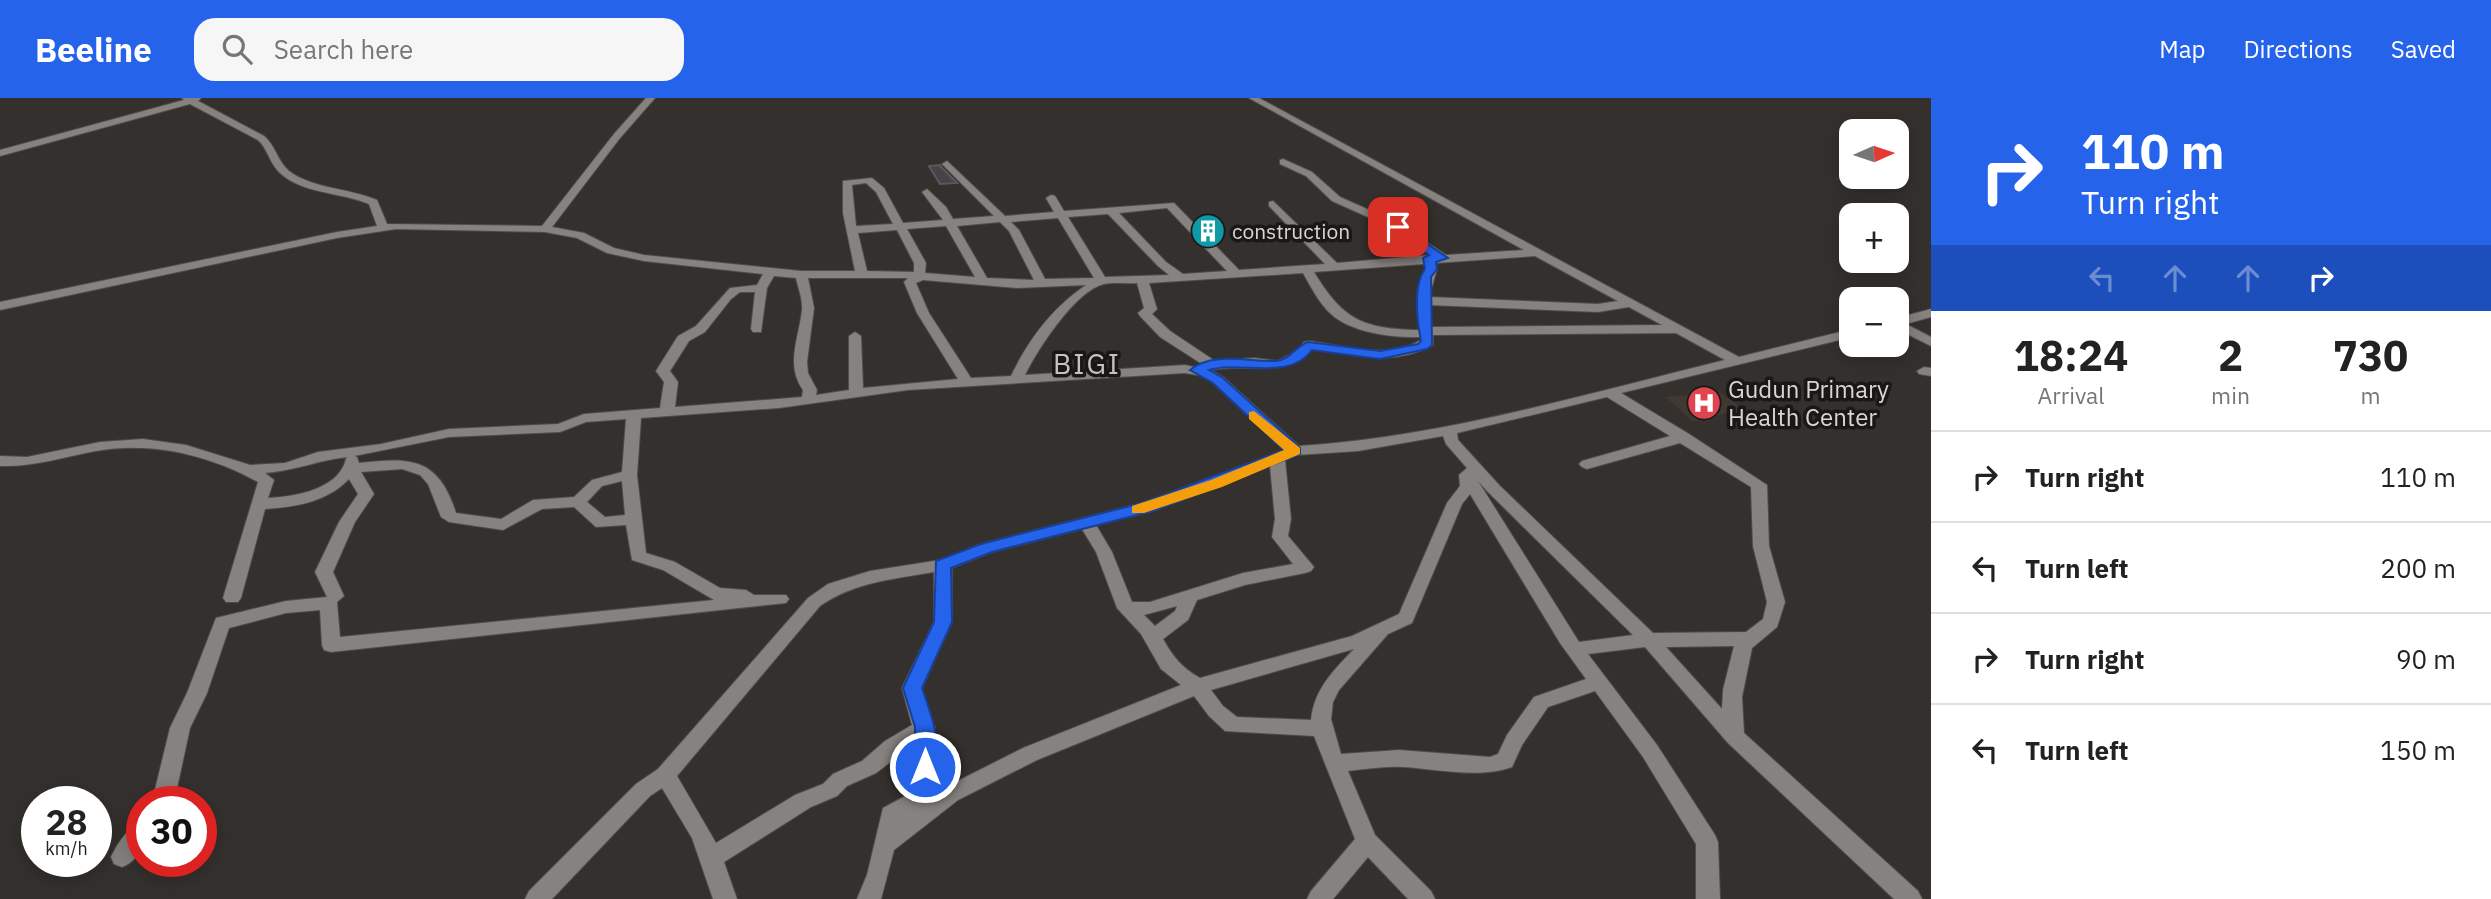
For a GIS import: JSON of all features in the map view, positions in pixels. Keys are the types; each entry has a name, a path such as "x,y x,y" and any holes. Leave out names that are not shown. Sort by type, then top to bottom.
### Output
{"street":[{"path":"545,229 617,136 651,98"},
{"path":"1253,98 1737,360"},
{"path":"0,153 194,99 210,109 215,116 261,138 269,145 271,159 288,177 373,202 383,228"},
{"path":"1283,162 1309,174 1336,199 1392,224 1436,258"},
{"path":"947,164 1014,230 1041,283"},
{"path":"862,275 848,214 847,183 868,180 880,190 920,263 919,276"},
{"path":"927,192 942,209 947,222 972,257 983,281"},
{"path":"1051,198 1061,209 1059,215"},
{"path":"1273,204 1332,265"},
{"path":"853,230 1170,205 1236,274"},
{"path":"1111,211 1162,264 1181,278"},
{"path":"1059,215 1082,244 1101,280"},
{"path":"0,306 383,228 492,226 545,229 580,235 623,255 770,272 1041,283 1181,278 1332,265 1539,253"},
{"path":"258,504 303,502 341,480 353,460 449,433 560,428 584,418 779,404 809,398 967,382 1197,370 1212,365 1254,362 1280,365 1302,354 1308,345 1380,355 1422,347 1428,342 1425,277 1436,258"},
{"path":"1306,268 1328,303 1353,325 1380,355"},
{"path":"667,411 671,382 663,371 666,360 681,347 684,339 695,335 715,316 718,306 734,290 761,288 766,284 770,272"},
{"path":"801,275 808,309 800,370 803,384 810,390 809,398"},
{"path":"919,276 910,282 923,313 967,382"},
{"path":"1142,279 1151,309 1144,313 1165,334 1212,365"},
{"path":"1017,378 1033,344 1048,326 1072,299 1101,280"},
{"path":"757,329 761,288"},
{"path":"1425,300 1598,308 1632,303"},
{"path":"1909,319 1931,313"},
{"path":"1353,325 1426,332 1679,329"},
{"path":"1909,330 1931,342"},
{"path":"855,336 856,393"},
{"path":"537,899 643,790 665,775 814,602 834,588 870,577 943,565 987,548 1147,507 1295,451 1358,447 1449,431 1839,336"},
{"path":"1197,370 1217,380 1295,451"},
{"path":"1609,392 1759,485 1761,546 1776,602 1771,622 1743,645 1742,664 1734,683 1731,719 1735,737"},
{"path":"634,414 629,475 638,555 669,566 716,594 814,602"},
{"path":"1449,431 1451,440 1574,649 1650,751 1707,842 1707,899"},
{"path":"1587,464 1684,437"},
{"path":"0,460 29,463 98,446 152,444 218,456 250,470 266,480 232,598"},
{"path":"250,470 287,467 318,456 418,466 436,481 449,517 503,525 538,504 578,502 597,482 629,475"},
{"path":"1127,609 1150,608 1243,579 1305,567 1280,537 1283,519 1277,457"},
{"path":"335,596 324,572 347,522 366,494 353,460"},
{"path":"886,844 951,794 1030,754 1198,686 1358,640 1406,618 1455,503 1468,486 1472,472"},
{"path":"1472,472 1649,640 1735,737 1910,899"},
{"path":"578,502 602,523 632,519"},
{"path":"1086,523 1104,552 1127,609 1153,637 1168,664 1179,675 1198,686 1216,711 1232,725 1322,728"},
{"path":"869,899 886,844 891,815 921,797 925,767 925,727 912,688 943,622 943,565"},
{"path":"1153,637 1182,615 1189,597"},
{"path":"167,786 180,728 197,693 222,622 286,607 329,603 331,645 780,599"},
{"path":"1384,629 1332,685 1323,702 1322,728 1367,841 1423,899"},
{"path":"1574,649 1649,640 1748,639"},
{"path":"1336,763 1399,758 1490,765 1506,761 1514,741 1541,702 1598,683"},
{"path":"713,857 803,801 830,790 839,780 869,767 892,747 925,727"},
{"path":"665,775 696,820 713,857 725,899"},
{"path":"1320,899 1367,841"},
{"path":"122,857 126,852"}],"shaded area":[{"name":"Gudun Primary Health Center","path":"1721,393 1743,409 1693,422 1666,397"}],"building":[{"path":"940,165 957,183 940,184 929,166"}],"slow traffic":[{"path":"1138,509 1216,483 1295,451 1254,415"}],"place":[{"name":"construction","path":"1208,231"},
{"name":"Gudun Primary Health Center","path":"1704,403"}],"district":[{"name":"BIGI","path":"1087,363"}],"route":[{"path":"925,767 925,727 912,688 943,622 943,565 987,548 1147,507 1295,451 1217,380 1197,370 1212,365 1254,362 1280,365 1302,354 1308,345 1380,355 1422,347 1428,342 1424,320 1425,277 1431,269 1429,258 1442,258 1410,239 1398,227"}]}
